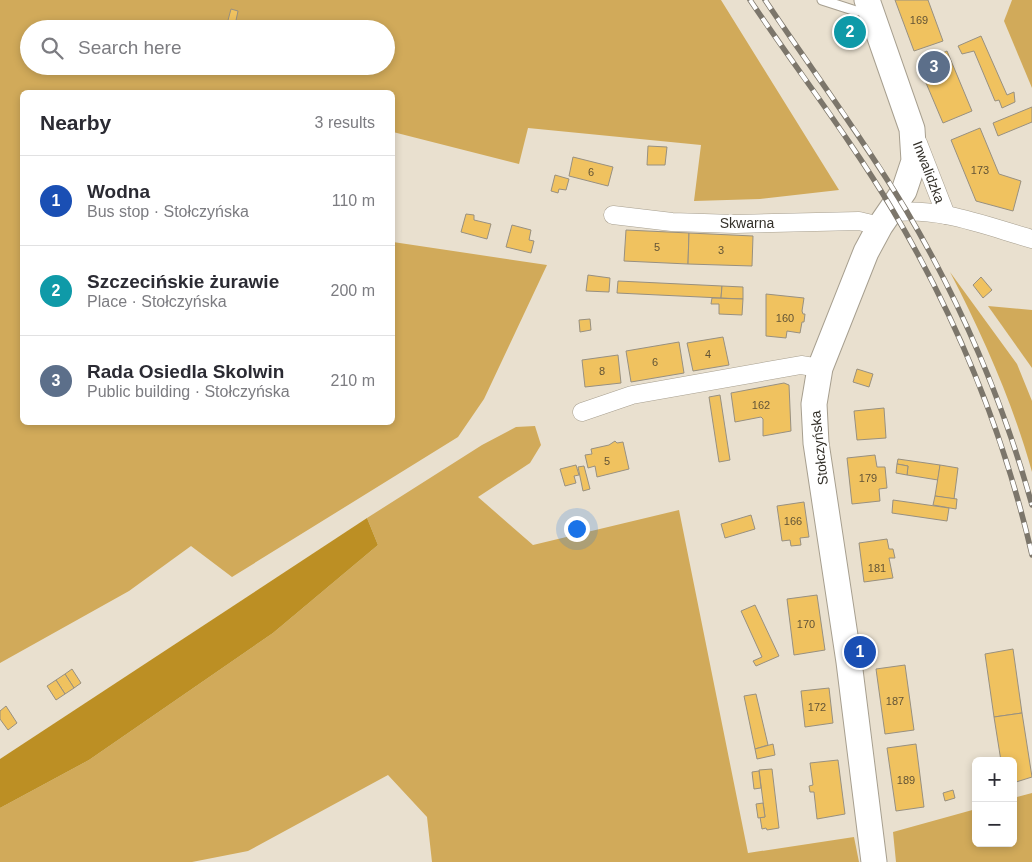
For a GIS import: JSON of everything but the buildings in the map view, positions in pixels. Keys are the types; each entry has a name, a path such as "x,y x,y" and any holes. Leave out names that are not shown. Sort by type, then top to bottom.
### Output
{"street":[{"name":"Stołczyńska","path":"869,5 912,129 915,149 913,167 904,191 884,220 866,252 820,368 814,404 815,436 848,656 874,862"},
{"name":"Inwalidzka","path":"912,129 946,215"},
{"name":"Inwalidzka","path":"884,220 913,211 946,215 1032,239"},
{"name":"Skwarna","path":"614,215 672,222 735,224 884,220"},
{"path":"582,412 632,395 801,365 820,368"}],"lane":[{"path":"822,0 856,11 869,5"}],"shaded area":[{"path":"0,0 721,0 839,190 760,199 694,201 701,145 528,128 519,164 395,133 395,90 20,90 20,425 395,425 395,242 547,265 484,399 458,437 232,577 191,546 129,591 0,663"},
{"path":"1012,0 1032,0 1032,88 1004,21"},
{"path":"950,272 1017,364 1032,401 1032,472 1016,421 996,370"},
{"path":"988,306 1032,310 1032,368"},
{"path":"535,426 541,445 530,463 478,497 533,545 679,510 748,853 854,837 859,862 432,862 427,817 388,775 248,851 192,862 0,862 0,808 89,760 273,633 378,545 367,518 482,445 516,427"},
{"path":"367,518 378,545 273,633 89,760 0,808 0,759"},
{"path":"1032,793 1032,862 896,862 893,832 972,810 972,847 1017,847 1017,797"}],"railway":[{"path":"750,0 875,182 937,291 976,376 992,420 1021,509 1032,555"},
{"path":"765,0 872,157 926,245 979,353 1008,428 1032,505"}],"place":[{"name":"Szczecińskie żurawie","path":"850,32"},
{"name":"Rada Osiedla Skolwin","path":"934,67"},
{"name":"Wodna","path":"860,652"}]}
